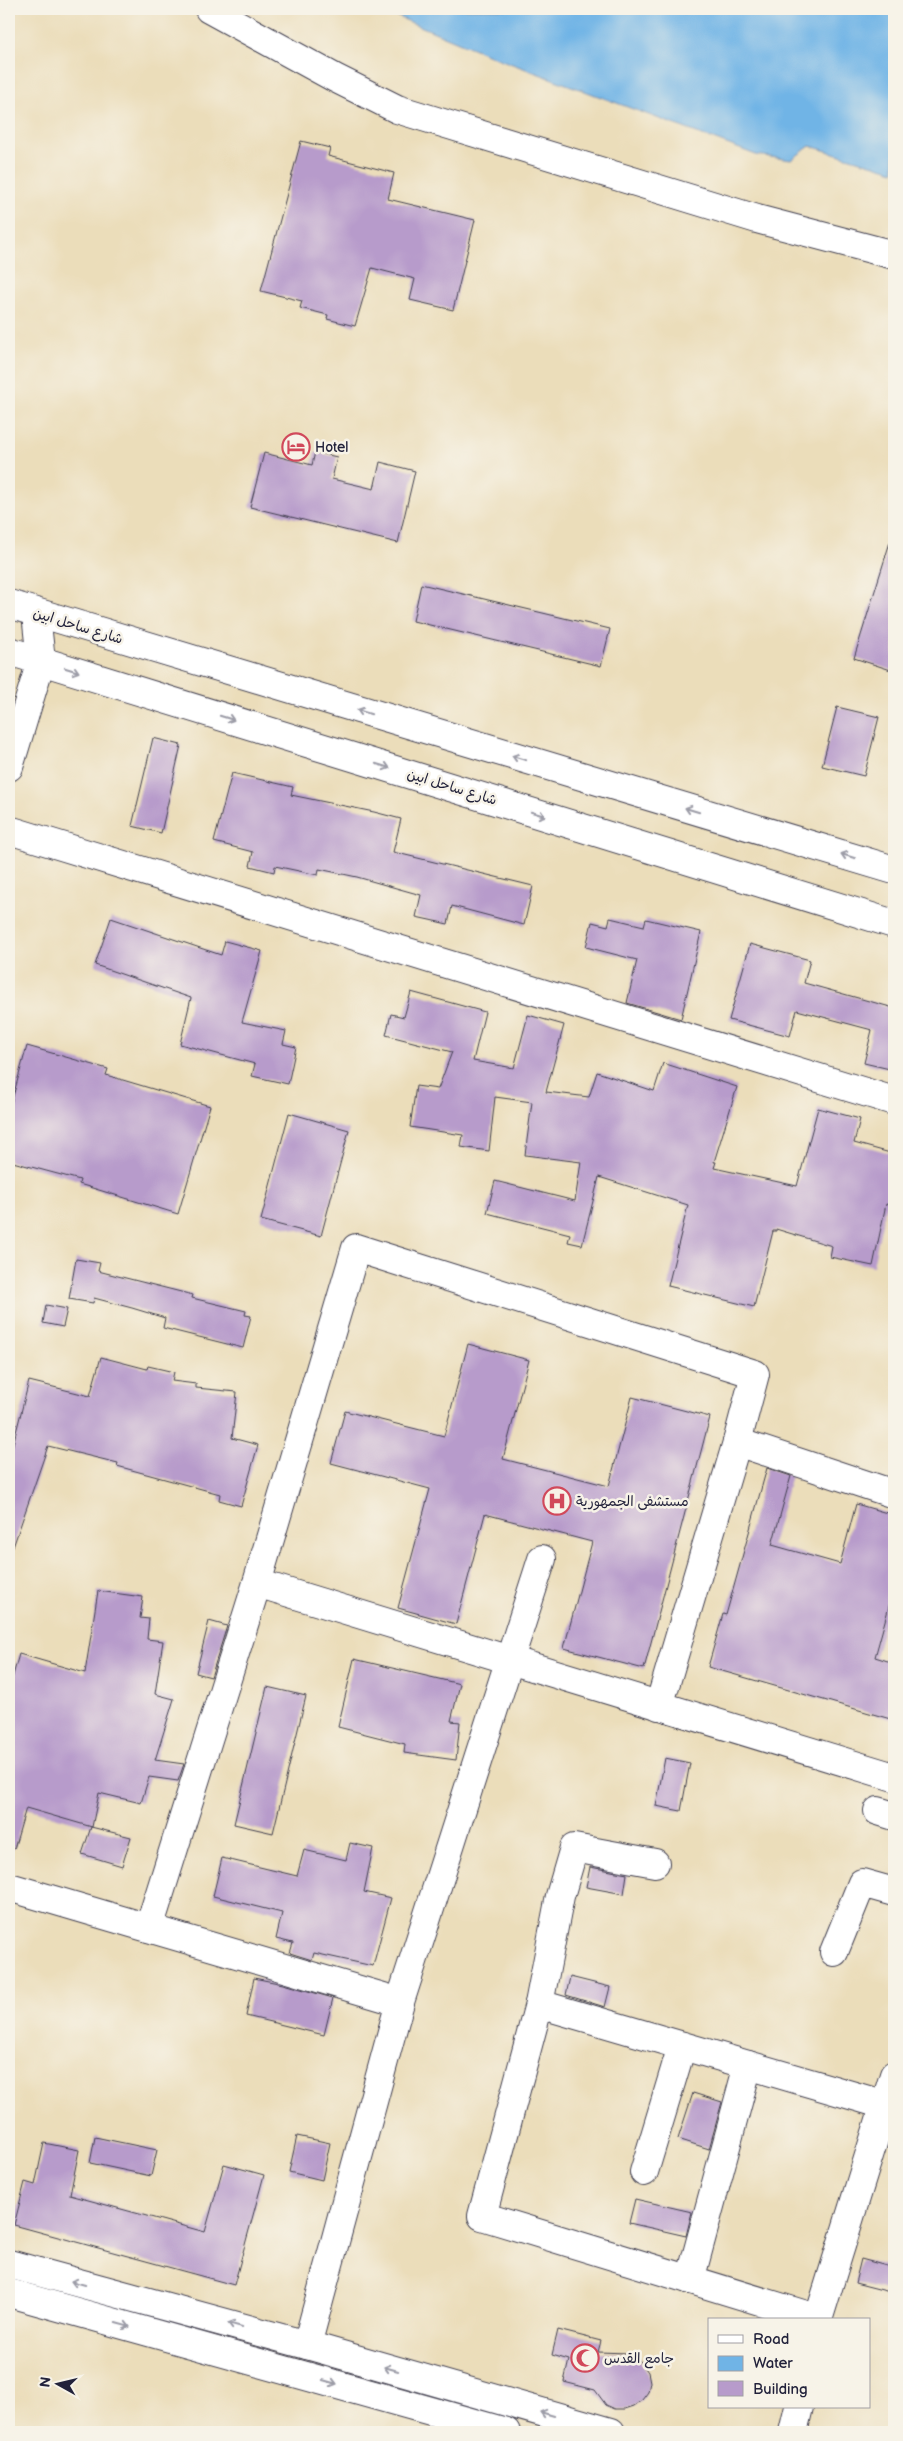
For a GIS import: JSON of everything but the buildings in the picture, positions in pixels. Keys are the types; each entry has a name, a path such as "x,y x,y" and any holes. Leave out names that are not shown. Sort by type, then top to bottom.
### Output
{"main road":[{"path":"209,9 335,78 397,109 757,219 894,255"},
{"name":"شارع ساحل ابين","path":"9,604 36,614 894,870"},
{"path":"9,653 36,614"},
{"path":"9,767 41,660 36,614"},
{"name":"شارع ساحل ابين","path":"9,653 41,660 894,924"},
{"path":"9,830 894,1101"},
{"path":"149,1928 257,1583 356,1248 755,1374 737,1442 659,1706"},
{"path":"737,1442 894,1494"},
{"path":"299,2373 400,2002 542,1559"},
{"path":"257,1583 894,1777"},
{"path":"656,1863 574,1848 560,1896 539,2004 482,2216 812,2318"},
{"path":"834,1952 862,1883 894,1892"},
{"path":"9,1887 400,2002"},
{"path":"539,2004 885,2105"},
{"path":"644,2172 682,2046"},
{"path":"690,2280 748,2065"},
{"path":"819,2318 894,2075"},
{"path":"9,2264 307,2345 611,2432"},
{"path":"9,2293 506,2432"},
{"path":"793,2432 799,2408"}],"water":[{"path":"384,9 894,9 894,171 810,146 791,160 756,155 499,59 403,19"}],"place":[{"name":"Hotel","path":"296,447"},
{"name":"مستشفى الجمهورية","path":"557,1501"},
{"name":"جامع القدس","path":"585,2358"}]}
